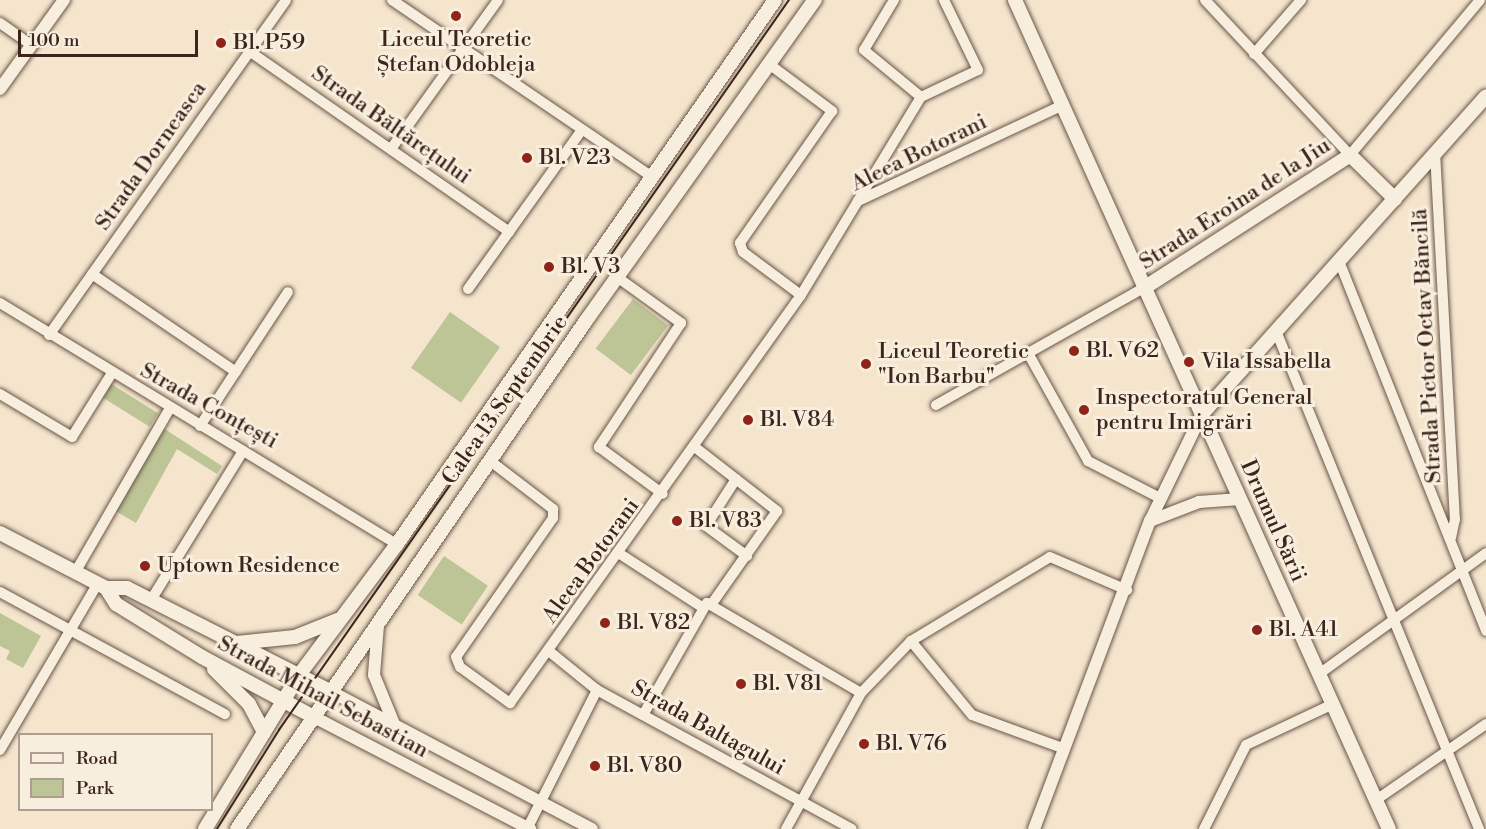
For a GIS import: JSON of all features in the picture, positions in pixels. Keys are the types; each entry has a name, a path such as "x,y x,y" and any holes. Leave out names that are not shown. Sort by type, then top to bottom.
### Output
{"main road":[{"name":"Calea 13 Septembrie","path":"205,829 299,675 397,544 775,0"},
{"name":"Calea 13 Septembrie","path":"237,829 489,460 815,0"},
{"name":"Drumul Sării","path":"1015,0 1389,829"},
{"path":"1202,414 1486,96"},
{"path":"1350,155 1395,199"},
{"name":"Strada Eroina de la Jiu","path":"1144,288 1350,155"},
{"name":"Strada Mihail Sebastian","path":"0,532 102,585 127,588 225,641 330,691"},
{"name":"Strada Mihail Sebastian","path":"102,585 116,604 202,657 312,716"},
{"path":"225,641 255,643 295,637 341,617"},
{"path":"202,657 249,704 264,732"}],"street":[{"path":"0,89 64,0"},
{"name":"Strada Dorneasca","path":"49,335 286,0"},
{"path":"392,0 652,177"},
{"path":"391,149 498,0"},
{"path":"894,0 864,50 921,97"},
{"path":"856,201 921,97 978,70 944,0"},
{"path":"1205,0 1350,155 1480,0"},
{"path":"1254,54 1301,0"},
{"path":"0,23 32,45"},
{"name":"Strada Băltărețului","path":"249,51 509,232"},
{"path":"769,64 832,111 740,243 743,252 801,295"},
{"name":"Aleea Botorani","path":"489,460 548,502 553,518 470,634 458,662 510,703 550,652 696,448 801,295 856,201 1061,106"},
{"path":"468,289 582,130"},
{"name":"Strada Pictor Octav Băncilă","path":"1436,152 1455,519 1450,539"},
{"path":"1339,261 1486,631"},
{"path":"92,274 236,372"},
{"name":"Aleea Botorani","path":"617,277 681,323 599,447 663,494"},
{"path":"936,405 1144,288"},
{"path":"200,426 288,292"},
{"name":"Strada Conțești","path":"0,303 112,374 200,426 243,451 275,465 397,544"},
{"path":"1276,331 1445,753 1479,829"},
{"path":"1028,353 1088,461 1160,498"},
{"path":"0,394 72,436 112,374"},
{"path":"76,572 170,408"},
{"path":"1034,829 1127,590 1150,521 1202,414"},
{"path":"644,715 702,608 713,602 777,511 696,448"},
{"path":"151,600 243,451"},
{"path":"736,479 706,526 747,556"},
{"path":"1150,521 1199,502 1240,499"},
{"path":"1319,674 1486,553"},
{"path":"620,554 702,608"},
{"name":"Strada Baltagului","path":"786,829 861,693 908,643 1050,557 1127,590"},
{"path":"0,750 71,629 102,585"},
{"path":"0,592 225,714"},
{"path":"713,602 861,693"},
{"name":"Strada Mihail Sebastian","path":"378,625 374,675 394,724"},
{"path":"908,643 972,715 1065,749"},
{"name":"Aleea Botorani","path":"550,652 597,690"},
{"path":"528,828 597,690"},
{"name":"Strada Baltagului","path":"597,690 852,829"},
{"name":"Strada Mihail Sebastian","path":"330,691 592,829"},
{"path":"1204,829 1246,745 1333,704"},
{"name":"Strada Mihail Sebastian","path":"312,716 528,828"},
{"path":"1376,800 1486,724"}],"green space":[{"path":"633,299 668,325 631,375 596,349"},
{"path":"450,312 500,347 461,403 411,368"},
{"path":"108,382 158,413 150,427 100,396"},
{"path":"163,428 222,466 217,474 177,449 136,523 114,510"},
{"path":"444,556 488,586 462,625 418,595"},
{"path":"0,613 41,636 23,668 6,659 10,651 0,646"}],"tram line":[{"path":"217,829 279,730 789,0"}],"place":[{"name":"Liceul Teoretic Ștefan Odobleja","path":"456,16"},
{"name":"Bl. P59","path":"221,43"},
{"name":"Bl. V23","path":"527,158"},
{"name":"Bl. V3","path":"549,267"},
{"name":"Bl. V62","path":"1074,351"},
{"name":"Vila Issabella","path":"1189,362"},
{"name":"Liceul Teoretic \"Ion Barbu\"","path":"866,364"},
{"name":"Inspectoratul General pentru Imigrări","path":"1084,410"},
{"name":"Bl. V84","path":"748,420"},
{"name":"Bl. V83","path":"677,521"},
{"name":"Uptown Residence","path":"145,566"},
{"name":"Bl. V82","path":"605,623"},
{"name":"Bl. A41","path":"1257,630"},
{"name":"Bl. V81","path":"741,684"},
{"name":"Bl. V76","path":"864,744"},
{"name":"Bl. V80","path":"595,766"}]}
